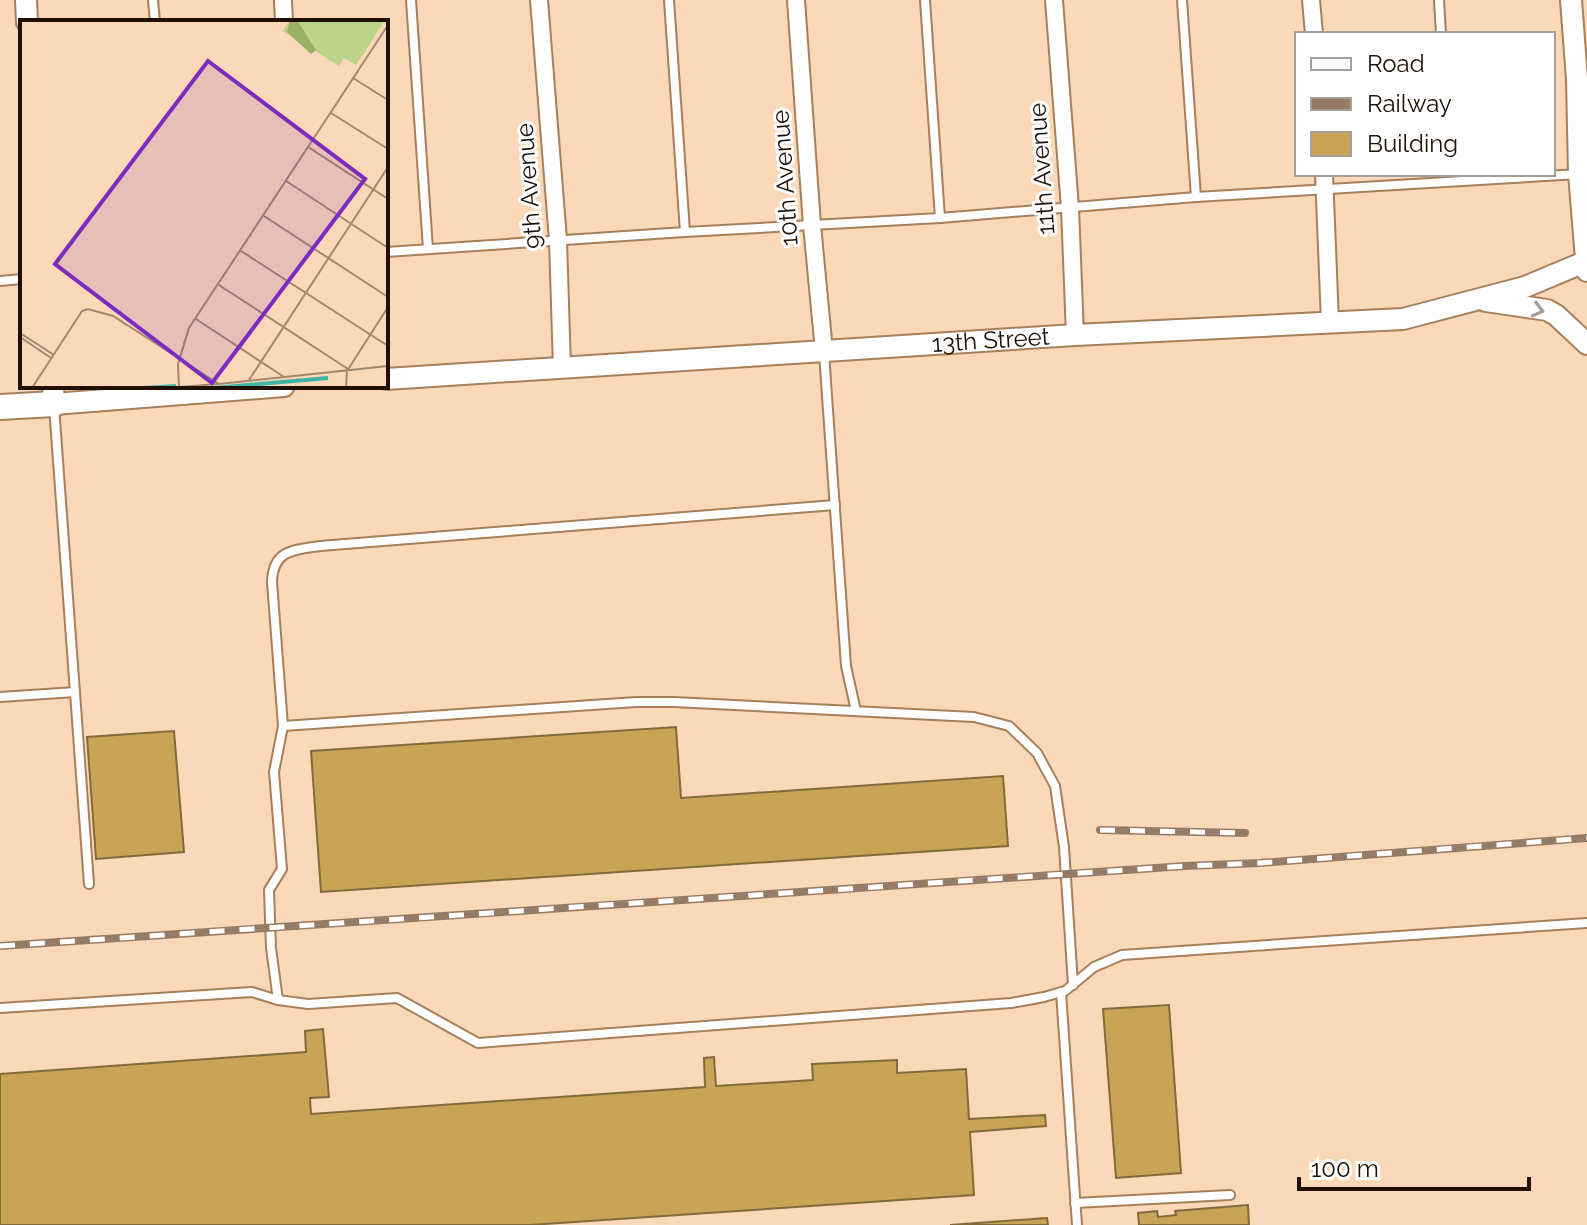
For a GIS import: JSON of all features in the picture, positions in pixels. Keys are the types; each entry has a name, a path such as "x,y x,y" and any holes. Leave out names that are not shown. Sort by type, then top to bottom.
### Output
{"main road":[{"path":"0,407 54,395"}],"street":[{"path":"26,0 27,20"},
{"path":"283,0 284,20"},
{"name":"9th Avenue","path":"539,0 558,240 562,368"},
{"name":"10th Avenue","path":"796,0 824,351"},
{"name":"11th Avenue","path":"1054,0 1070,208 1075,335"},
{"path":"1311,0 1314,32"},
{"path":"1571,0 1582,75 1586,265"},
{"path":"1325,181 1330,322"},
{"name":"13th Street","path":"388,379 1075,335 1403,319 1525,287 1586,265"},
{"path":"1478,300 1547,310 1587,344"},
{"path":"54,395 233,388"}],"lane":[{"path":"153,0 155,20"},
{"path":"411,0 428,249"},
{"path":"669,0 685,232"},
{"path":"925,0 940,218"},
{"path":"1182,0 1196,197"},
{"path":"1439,0 1441,32"},
{"path":"388,252 940,218 1196,197 1325,181 1452,178 1582,187"},
{"path":"0,281 20,279"},
{"path":"824,351 846,666 856,711"},
{"path":"54,395 89,884"},
{"path":"278,1000 271,948 269,890 282,869 274,772 283,726 272,582 272,569 279,558 288,552 320,546 835,505"},
{"path":"0,697 75,692"},
{"path":"283,726 636,702 974,717 1009,726 1037,753 1055,786 1064,847 1073,985"},
{"path":"0,1008 252,992 308,1004 397,998 478,1043 1011,1003 1061,992 1094,967 1122,955 1587,923"},
{"path":"1061,992 1077,1225"},
{"path":"1075,1203 1230,1195"}],"building":[{"path":"676,727 681,798 1003,776 1008,846 321,892 311,751"},
{"path":"174,731 184,852 96,859 87,737"},
{"path":"1169,1005 1181,1173 1116,1178 1103,1009"},
{"path":"323,1029 329,1097 310,1098 311,1114 705,1087 704,1058 714,1057 716,1086 813,1080 812,1064 897,1060 897,1073 966,1069 969,1119 1045,1115 1046,1126 970,1132 974,1195 530,1225 0,1225 0,1074 306,1052 305,1031"},
{"path":"1248,1205 1249,1225 1139,1225 1138,1213 1157,1211 1158,1217 1176,1215 1175,1211"},
{"path":"1047,1218 1048,1225 950,1225"}],"railway":[{"path":"1100,830 1245,833"},
{"path":"0,946 1260,863 1587,838"}]}
